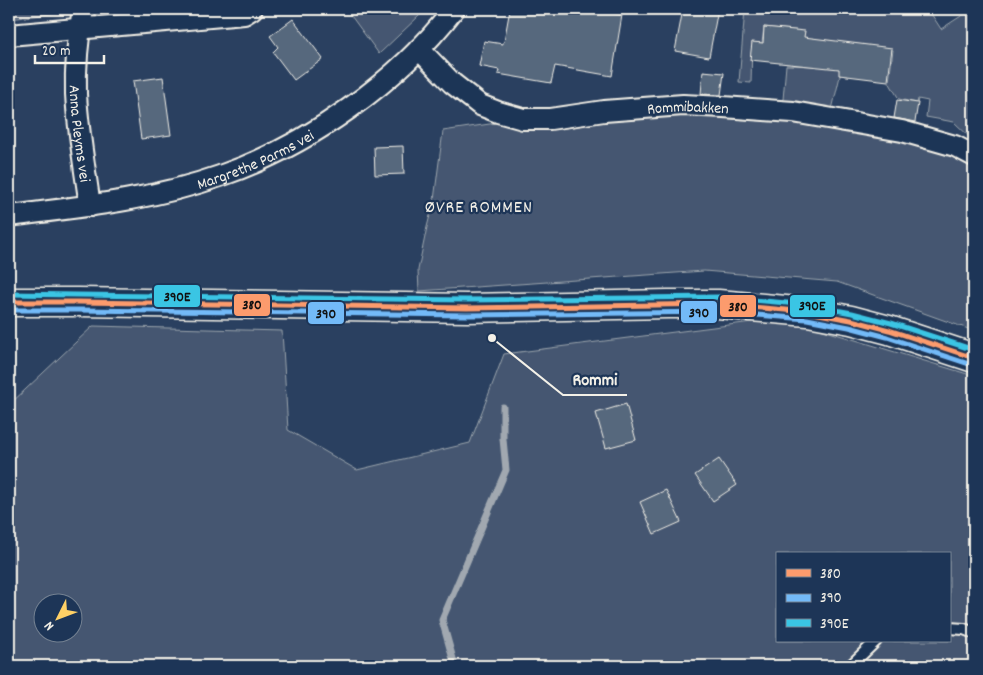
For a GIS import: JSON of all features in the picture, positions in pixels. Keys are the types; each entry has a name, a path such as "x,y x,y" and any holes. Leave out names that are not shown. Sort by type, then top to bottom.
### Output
{"highway":[{"path":"9,302 467,308 718,304 808,312 851,320 889,330 974,358"}],"street":[{"name":"Anna Pleyms vei","path":"83,9 79,29 76,93 90,206"},
{"path":"9,35 244,14 252,9"},
{"name":"Margrethe Parms vei","path":"9,216 90,206 176,189 220,176 257,162 292,145 349,109 373,91 419,49 454,9"},
{"name":"Rommibakken","path":"419,49 452,83 480,105 523,118 550,119 604,111 683,105 793,112 902,131 955,146 974,156"}],"lane":[{"path":"950,628 974,633"},
{"path":"850,666 875,642"}],"shaded area":[{"path":"9,9 60,9 59,13 9,19"},
{"path":"346,9 424,9 379,54"},
{"path":"745,9 928,9 941,29 974,9 974,141 954,122 926,117 928,101 918,99 917,103 899,99 889,82 893,50 844,44 840,76 830,118 974,156 974,331 837,282 704,271 419,291 418,270 434,200 443,131 523,119 782,111 786,65 814,66 802,38 802,31 764,27 762,43 752,43 751,83 739,82"},
{"path":"783,318 974,376 974,666 9,666 9,405 93,326 282,331 288,430 357,470 470,443 504,354"}],"building":[{"path":"510,9 584,9 622,15 612,76 555,66 551,83 498,74 499,70 479,66 484,41 503,44"},
{"path":"683,9 718,9 709,57 675,51"},
{"path":"293,19 323,59 294,80 273,52 278,47 270,36"},
{"path":"764,27 805,31 804,37 892,48 888,81 839,75 839,69 750,60 752,42 763,43"},
{"path":"703,71 724,73 721,95 701,94"},
{"path":"163,77 171,135 141,139 133,81"},
{"path":"897,100 918,103 915,122 894,118"},
{"path":"403,146 404,174 375,175 374,147"},
{"path":"626,404 636,440 606,448 596,413"},
{"path":"719,459 737,485 713,501 695,475"},
{"path":"666,490 681,522 654,534 640,502"}],"waterway":[{"path":"455,666 442,620 506,470 503,439 503,407"}],"transit line":[{"name":"390E","path":"9,294 467,300 719,297 809,305 852,313 891,323 974,350"},
{"name":"380","path":"9,302 467,308 718,304 808,312 851,320 889,330 974,358"},
{"name":"390","path":"9,310 467,315 718,312 807,319 849,327 887,337 972,365"}],"place":[{"name":"Rommi","path":"492,338"}],"district":[{"name":"ØVRE ROMMEN","path":"479,206"}]}
